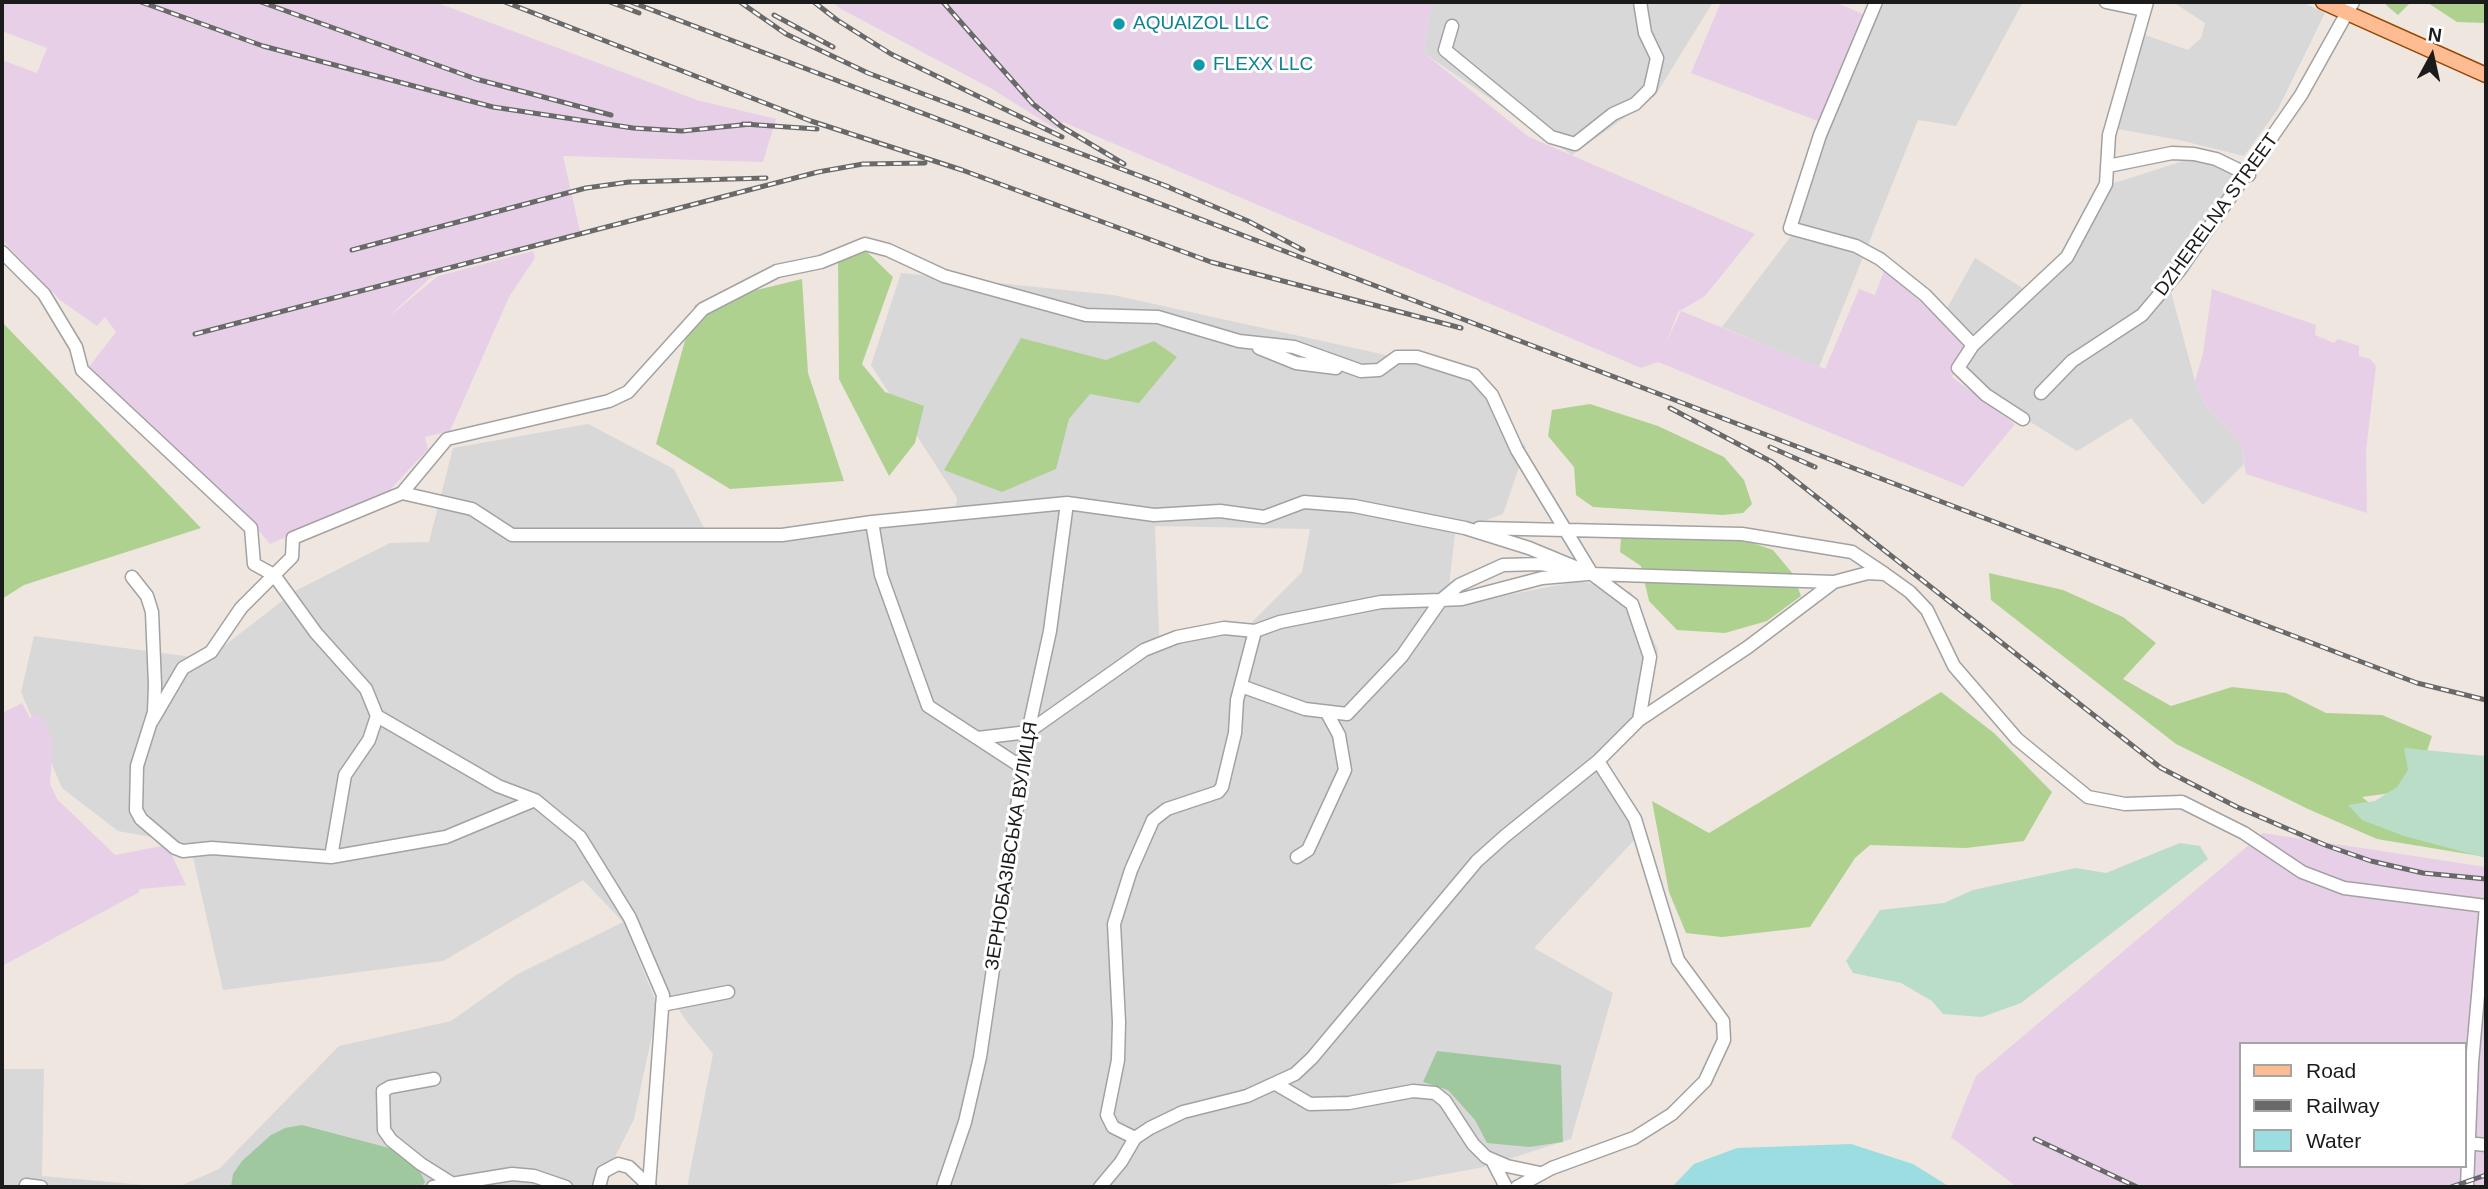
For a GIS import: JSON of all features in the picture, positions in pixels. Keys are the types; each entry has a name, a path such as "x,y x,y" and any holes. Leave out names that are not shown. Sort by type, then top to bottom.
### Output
{"main road":[{"path":"2323,2 2350,8 2486,75"}],"street":[{"path":"1452,26 1445,50 1551,137 1575,144 1612,114 1635,104 1650,89 1657,58 1645,33 1640,2"},
{"path":"1876,2 1820,135 1790,228 1856,246 1880,259 1925,295 1973,345"},
{"path":"2023,419 1986,395 1958,368 1973,345 2067,257 2106,184 2112,124 2146,6 2106,2"},
{"name":"DZHERELNA STREET","path":"2040,393 2072,361 2142,315 2179,271 2249,175 2301,95 2350,8"},
{"path":"2108,166 2172,153 2194,153 2216,159 2249,175"},
{"path":"535,800 446,837 331,857 212,848 183,851 175,848 141,819 136,810 137,765 152,721 183,668 211,652 241,608 292,556 293,538 366,510 402,492 447,439 609,401 628,392 703,309 777,271 821,262 865,244 888,250 944,276 1086,315 1158,317 1239,341 1294,347 1361,371 1379,370 1397,357 1417,357 1474,375 1492,395 1517,450 1592,574"},
{"path":"2,252 44,294 76,347 82,370 251,528 254,564 274,575 316,633 366,689 377,716 498,786 535,800 580,837 630,918 663,995 650,1187"},
{"path":"402,492 472,509 512,535 782,535 872,522 1067,503 1154,514 1220,510 1264,517 1304,502 1354,506 1465,528 1529,548 1592,574 1632,604 1650,657 1639,720"},
{"name":"ЗЕРНОБАЗІВСЬКА ВУЛИЦЯ","path":"943,1187 965,1122 980,1057 1028,732 1050,631 1067,503"},
{"path":"872,522 881,575 928,706 1023,768"},
{"path":"1465,528 1742,534 1852,552 1910,592 1927,610 1954,666 2017,740 2088,797 2125,804 2182,802 2244,833 2302,872 2344,888 2486,906 2467,1143 2467,1187"},
{"path":"1241,686 1305,709 1347,714 1402,656 1441,600 1460,585 1503,565 1541,564 1592,574"},
{"path":"978,738 1028,732 1144,650 1177,637 1224,628 1255,631 1280,622 1381,602 1462,599 1542,578 1592,574 1834,582 1868,573 1885,575"},
{"path":"132,578 147,596 152,612 155,685 152,721"},
{"path":"1100,1187 1121,1162 1135,1138 1182,1112 1247,1096 1295,1073 1312,1058 1477,861 1598,761 1639,720 1748,647 1834,582"},
{"path":"1135,1138 1113,1127 1107,1115 1118,1060 1119,1035 1114,924 1130,870 1150,824 1167,810 1218,792 1222,788 1236,733 1237,700 1255,631"},
{"path":"1297,857 1308,850 1345,770 1339,735 1327,713"},
{"path":"331,857 345,775 369,740 377,716"},
{"path":"1517,1187 1540,1173 1634,1138 1672,1114 1705,1081 1724,1040 1723,1021 1678,960 1635,819 1598,761"},
{"path":"662,1005 728,992"},
{"path":"434,1079 390,1087 383,1091 384,1130 391,1140 421,1164 453,1184"},
{"path":"1276,1084 1310,1104 1349,1103 1413,1091 1435,1093 1445,1101 1473,1144 1492,1160 1506,1187"},
{"path":"2467,1143 2486,1145"},
{"path":"1492,1160 1540,1173"},
{"path":"599,1187 603,1172 618,1164 629,1167 650,1187"},
{"path":"433,1187 513,1174 534,1176 565,1187"},
{"path":"26,1185 41,1187"}],"shaded area":[{"path":"2,2 435,2 697,100 776,119 763,162 563,156 580,231 439,270 386,319 438,276 533,251 535,258 509,297 450,431 425,437 428,449 387,493 270,544 255,526 88,368 116,332 105,317 97,326 60,300 2,240 2,60 37,73 47,48 2,31"},
{"path":"832,2 1434,2 1429,13 1424,53 1529,137 1755,234 1705,296 1678,312 1666,343 1681,311 1825,369 1859,289 1875,295 1885,268 1965,344 1952,377 2015,424 1963,487 1658,362 1641,368 1063,122 1056,129 992,89"},
{"path":"1434,2 1713,2 1655,96 1572,155 1424,53 1429,13"},
{"path":"1721,2 1835,2 1865,15 1818,121 1691,73"},
{"path":"1885,2 2023,2 1956,126 1918,120 1819,367 1722,327 1791,236 1846,82"},
{"path":"2173,2 2302,2 2325,13 2278,109 2244,156 2118,129 2145,35 2188,50 2201,38 2205,23"},
{"path":"2193,158 2247,177 2171,292 2195,381 2205,405 2241,443 2244,464 2203,505 2131,418 2077,451 1960,378 1974,351 1940,321 1975,258 2035,296 2058,274 2111,184"},
{"path":"901,273 1113,295 1463,372 1526,447 1503,514 1455,532 1447,607 1579,581 1631,592 1658,650 1643,723 1601,763 1636,838 1534,948 1613,993 1571,1139 1484,1167 1376,1187 687,1187 713,1054 685,1019 626,927 658,1007 634,1119 600,1187 178,1187 219,1169 339,1046 451,1021 516,975 623,922 583,880 443,961 223,990 190,844 118,831 62,788 21,692 34,636 207,659 295,591 390,543 429,542 453,448 588,424 674,469 710,540 757,540 953,521 957,498 871,365","holes":["1155,526 1309,529 1302,572 1250,624 1159,635"]},
{"path":"2212,289 2316,325 2315,335 2334,343 2338,339 2359,346 2359,356 2370,359 2376,366 2366,451 2367,513 2246,474 2241,443 2205,405 2195,381 2203,354"},
{"path":"22,703 30,718 38,714 44,719 53,741 50,784 57,799 115,855 167,845 186,885 140,889 138,893 2,966 2,713"},
{"path":"2263,833 2486,867 2486,1187 2017,1187 1951,1137 1976,1076"},
{"path":"2,1069 44,1069 42,1176 167,1187 2,1187"}],"green space":[{"path":"2387,2 2486,2 2486,23 2457,22 2428,3 2410,3 2398,15 2386,5"},
{"path":"865,250 893,277 862,364 885,392 924,406 915,443 889,476 839,379 838,257"},
{"path":"802,279 808,373 844,481 730,489 656,444 695,305"},
{"path":"2,322 201,528 24,585 2,599"},
{"path":"1021,338 1106,360 1154,341 1177,357 1139,403 1090,394 1069,419 1056,469 1002,492 944,470"},
{"path":"1590,404 1658,426 1724,457 1744,480 1752,504 1743,513 1723,515 1593,507 1576,495 1574,467 1548,436 1552,410"},
{"path":"1621,538 1744,540 1773,550 1793,574 1801,596 1767,621 1725,633 1677,630 1649,601 1641,566 1620,552"},
{"path":"1989,573 2063,590 2123,617 2156,643 2123,679 2171,706 2232,687 2286,693 2326,713 2382,715 2432,736 2414,790 2362,797 2394,823 2486,857 2377,839 2308,809 2176,744 1991,600"},
{"path":"1941,692 1994,733 2052,792 2024,841 1966,848 1870,845 1855,858 1810,927 1722,937 1686,933 1669,892 1652,801 1709,833"},
{"path":"2404,748 2486,756 2486,858 2404,836 2362,820 2348,805 2375,801 2397,787 2408,770"},
{"path":"2180,843 2200,846 2208,859 2021,1003 1982,1017 1943,1014 1932,1001 1901,983 1853,973 1846,961 1880,910 1944,903 1973,890 2076,868 2106,873"},
{"path":"1437,1051 1561,1065 1563,1142 1529,1147 1487,1143 1475,1120 1448,1090 1423,1082"},
{"path":"302,1125 393,1149 420,1171 425,1182 422,1187 231,1187 233,1174 242,1161 271,1135 285,1128"}],"water":[{"path":"1851,1144 1913,1164 1950,1187 1672,1187 1694,1164 1737,1148"}],"railway":[{"path":"141,2 263,46 493,107 633,128 682,131 751,124"},
{"path":"261,2 476,79 611,115"},
{"path":"505,2 811,121 962,170 1211,262 1461,328"},
{"path":"610,2 639,13"},
{"path":"631,2 2417,683 2486,700"},
{"path":"740,2 786,34 868,73 1169,187"},
{"path":"814,2 891,54 1062,137"},
{"path":"943,2 1033,104 1062,127 1124,164"},
{"path":"774,15 833,47"},
{"path":"743,124 817,129"},
{"path":"195,334 818,172 863,164 925,163"},
{"path":"352,250 586,188 629,182 766,178"},
{"path":"1161,184 1248,221 1303,250"},
{"path":"1670,408 1772,462 2161,768 2237,807 2325,845 2371,861 2423,873 2486,879"},
{"path":"1770,447 1815,467"},
{"path":"2035,1139 2137,1187"},
{"path":"2451,1187 2486,1175"}],"place":[{"name":"AQUAIZOL LLC","path":"1119,24"},
{"name":"FLEXX LLC","path":"1199,65"}]}
